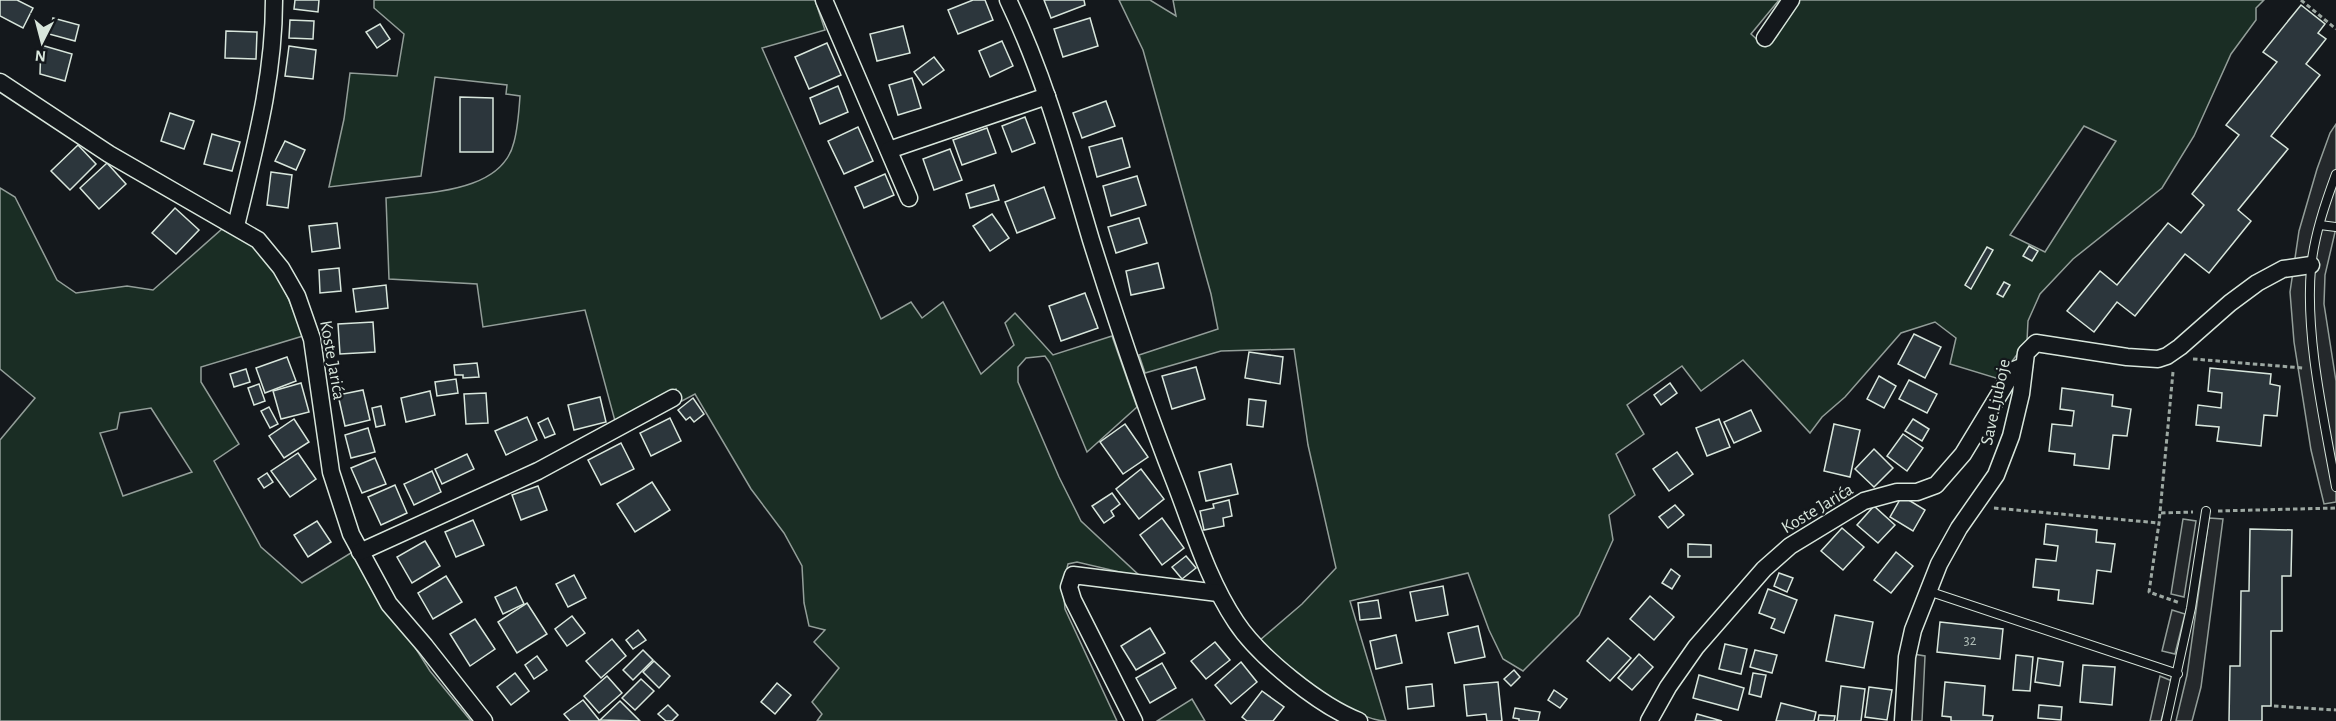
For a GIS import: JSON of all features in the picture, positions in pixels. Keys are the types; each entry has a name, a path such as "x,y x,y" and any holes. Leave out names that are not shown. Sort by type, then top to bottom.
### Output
{"street":[{"path":"236,226 265,105 271,65 274,0"},
{"path":"824,0 909,198"},
{"path":"1008,0 1026,39 1047,96 1117,325 1142,398 1218,593 1237,624 1279,668 1319,698 1348,717 1359,721"},
{"path":"1765,39 1791,0"},
{"name":"Koste Jarića","path":"0,82 109,154 258,240 280,268 297,296 312,339 331,472 339,504 360,552 390,604 484,721"},
{"path":"890,150 1047,96"},
{"path":"2173,355 2222,309 2257,283 2283,269 2311,265"},
{"name":"Save Ljuboje","path":"1903,721 1909,645 1927,591 1948,545 1996,475 2011,436 2021,393 2026,353 2036,343 2149,359 2173,355"},
{"name":"Koste Jarića","path":"1648,721 1696,647 1764,569 1790,546 1864,501 1897,492 1917,492 1936,485 1963,454 2014,370 2024,366"},
{"path":"360,552 538,471 673,398"},
{"path":"1134,721 1073,600 1069,587 1073,575 1218,593"}],"lane":[{"path":"2336,174 2320,225 2311,265 2310,314 2336,487"},
{"path":"2320,225 2336,227"},
{"path":"2166,721 2191,608 2206,511"},
{"path":"1927,591 2178,674"}],"path":[{"path":"2301,0 2336,29"},
{"path":"2191,608 2150,592 2160,513 2173,355 2317,369"},
{"path":"1975,507 2159,523"},
{"path":"2160,513 2336,508"},
{"path":"2274,706 2336,710"}],"green space":[{"path":"374,0 815,0 825,30 762,48 881,319 911,302 922,318 943,302 981,374 1014,345 1005,323 1015,313 1053,355 1112,336 1137,407 1087,452 1045,356 1026,358 1018,367 1018,382 1059,477 1081,521 1141,577 1077,562 1068,564 1063,584 1065,609 1117,721 817,721 822,714 812,702 839,668 814,642 825,630 809,626 804,603 802,566 784,533 751,489 695,394 682,401 676,389 615,421 585,310 483,327 477,284 389,279 386,198 461,187 479,181 495,171 507,159 514,142 520,96 506,94 507,85 435,77 421,176 329,187 344,119 350,73 397,76 404,34 374,8"},
{"path":"1119,0 1150,0 1176,16 1173,0 1779,0 1751,34 1764,46 1798,0 2264,0 2256,8 2256,20 2231,54 2194,136 2162,188 2073,259 2040,294 2028,321 2027,341 1999,379 1950,364 1956,338 1935,322 1901,333 1845,397 1822,417 1810,433 1743,360 1701,391 1682,366 1627,405 1644,434 1616,454 1635,495 1609,515 1613,540 1579,615 1523,671 1503,659 1489,630 1468,573 1350,601 1386,721 1372,719 1356,712 1319,690 1260,640 1302,604 1336,568 1308,445 1294,349 1221,351 1145,373 1139,355 1218,329 1211,294 1143,50","holes":["2084,126 2116,141 2045,252 2010,235"]},
{"path":"0,188 15,197 57,280 76,293 127,286 153,290 222,229 251,245 278,278 303,336 201,367 201,382 239,444 214,461 261,547 302,583 354,551 430,671 471,721 0,721 0,440 35,398 0,369","holes":["151,408 192,472 123,496 100,433 117,429 120,413"]},
{"path":"1192,699 1205,721 1157,721"}],"shaded area":[{"path":"2336,124 2336,228 2325,275 2324,304 2336,381 2336,502 2324,504 2311,450 2294,342 2290,292 2299,231 2317,169 2330,133"},
{"path":"2209,518 2223,519 2201,687 2192,721 2176,721 2187,675"},
{"path":"2183,519 2196,521 2184,597 2171,594"},
{"path":"2172,610 2185,614 2175,654 2162,651"},
{"path":"1913,654 1925,656 1922,721 1909,721"},
{"path":"2160,676 2172,681 2161,721 2150,721"}],"building":[{"path":"0,0 17,0 33,8 23,28 0,16"},
{"path":"295,0 319,0 318,12 294,9"},
{"path":"973,0 985,0 993,20 958,34 948,10"},
{"path":"1044,0 1084,0 1085,5 1051,18"},
{"path":"2301,5 2325,24 2318,33 2326,39 2306,64 2320,75 2271,136 2288,149 2238,210 2251,221 2209,273 2185,254 2135,316 2117,302 2094,332 2067,311 2100,271 2117,285 2168,223 2181,233 2204,205 2192,194 2239,135 2226,125 2277,62 2263,52"},
{"path":"53,18 79,25 75,41 49,34"},
{"path":"1090,18 1098,46 1063,57 1054,29"},
{"path":"290,20 314,21 313,39 289,38"},
{"path":"380,24 390,39 377,48 366,32"},
{"path":"903,26 910,53 877,61 870,34"},
{"path":"226,31 257,32 256,59 225,58"},
{"path":"1002,41 1013,66 990,77 979,51"},
{"path":"827,43 841,75 809,89 795,57"},
{"path":"41,45 72,54 65,81 40,74"},
{"path":"289,46 316,50 313,79 285,76"},
{"path":"934,57 944,70 923,85 914,72"},
{"path":"912,78 921,108 898,115 889,85"},
{"path":"838,86 848,112 820,124 810,98"},
{"path":"460,97 493,98 493,152 460,152"},
{"path":"1106,101 1115,126 1082,138 1073,113"},
{"path":"170,113 194,121 184,149 161,141"},
{"path":"1025,117 1035,143 1012,152 1002,126"},
{"path":"858,127 873,161 844,174 828,141"},
{"path":"987,128 996,153 962,165 953,140"},
{"path":"212,134 240,142 232,171 204,164"},
{"path":"1122,138 1130,167 1097,177 1089,147"},
{"path":"285,141 305,150 296,170 275,161"},
{"path":"78,145 96,164 70,190 51,171"},
{"path":"950,149 962,180 934,190 923,159"},
{"path":"107,163 126,184 99,209 80,188"},
{"path":"271,172 292,175 288,208 267,205"},
{"path":"885,174 894,195 864,208 855,187"},
{"path":"1137,176 1146,205 1111,216 1103,186"},
{"path":"994,185 999,200 970,208 966,194"},
{"path":"1044,187 1055,218 1017,233 1005,202"},
{"path":"175,208 199,230 176,254 152,233"},
{"path":"992,214 1009,238 990,251 973,226"},
{"path":"1139,218 1147,243 1116,253 1108,227"},
{"path":"337,223 340,248 312,252 309,226"},
{"path":"2029,246 2038,251 2032,261 2023,256"},
{"path":"1987,247 1993,250 1971,289 1965,285"},
{"path":"1158,263 1164,288 1131,295 1126,271"},
{"path":"339,268 341,291 320,293 319,270"},
{"path":"2004,282 2010,285 2003,297 1997,294"},
{"path":"386,285 388,308 356,312 353,289"},
{"path":"1085,293 1098,328 1061,341 1049,306"},
{"path":"373,322 375,352 340,354 338,324"},
{"path":"1914,334 1941,347 1925,378 1898,364"},
{"path":"1249,352 1283,357 1280,384 1245,378"},
{"path":"287,357 296,381 265,393 256,368"},
{"path":"477,363 479,377 463,378 463,375 455,375 454,365"},
{"path":"1196,367 1205,399 1172,409 1162,376"},
{"path":"2210,368 2271,374 2270,384 2280,386 2277,416 2264,415 2261,446 2217,441 2219,427 2196,425 2198,405 2221,408 2222,393 2208,391"},
{"path":"246,369 250,382 234,387 230,374"},
{"path":"1879,376 1896,386 1884,408 1867,399"},
{"path":"456,379 458,393 437,396 435,382"},
{"path":"1909,380 1937,394 1927,413 1899,399"},
{"path":"301,383 309,412 281,419 273,391"},
{"path":"1670,383 1677,393 1661,405 1654,395"},
{"path":"259,384 265,401 254,405 248,388"},
{"path":"2062,388 2113,395 2112,406 2131,409 2127,436 2113,435 2109,469 2074,465 2075,454 2049,451 2052,424 2072,426 2074,411 2060,409"},
{"path":"363,390 370,420 345,426 338,395"},
{"path":"430,391 435,415 406,422 401,398"},
{"path":"486,393 488,423 466,424 464,394"},
{"path":"600,397 606,422 574,430 568,405"},
{"path":"693,398 704,414 694,422 690,417 686,420 678,410"},
{"path":"1249,399 1266,401 1263,427 1247,425"},
{"path":"381,406 385,425 376,427 372,408"},
{"path":"269,407 278,424 270,428 261,411"},
{"path":"1751,410 1761,431 1734,443 1724,422"},
{"path":"527,417 537,440 506,455 495,431"},
{"path":"548,418 555,434 545,438 538,423"},
{"path":"670,418 681,441 651,456 640,433"},
{"path":"294,419 309,442 284,458 269,436"},
{"path":"1719,419 1730,447 1707,456 1696,428"},
{"path":"1913,419 1929,429 1922,441 1905,431"},
{"path":"1125,424 1148,457 1123,474 1100,442"},
{"path":"1834,424 1860,430 1850,477 1824,471"},
{"path":"368,428 375,452 351,458 345,435"},
{"path":"1903,434 1923,448 1907,471 1887,456"},
{"path":"621,443 634,469 601,485 588,460"},
{"path":"1874,449 1893,468 1874,487 1855,469"},
{"path":"1677,452 1693,474 1669,491 1653,469"},
{"path":"298,453 316,479 290,497 271,471"},
{"path":"467,454 474,469 442,484 435,469"},
{"path":"375,458 386,484 362,493 351,468"},
{"path":"1231,464 1238,494 1206,501 1199,472"},
{"path":"1141,469 1164,499 1139,519 1116,489"},
{"path":"432,471 441,492 414,505 404,484"},
{"path":"267,473 273,482 264,488 258,479"},
{"path":"652,482 670,510 635,532 617,504"},
{"path":"395,485 407,513 381,525 368,497"},
{"path":"538,486 547,510 521,520 512,495"},
{"path":"1112,493 1120,504 1111,511 1114,516 1104,523 1092,506"},
{"path":"1902,496 1925,510 1913,531 1890,517"},
{"path":"1229,500 1232,516 1223,518 1224,526 1204,530 1200,511 1214,508 1213,504"},
{"path":"1675,505 1684,515 1668,528 1659,517"},
{"path":"1874,506 1895,525 1878,543 1857,525"},
{"path":"1162,518 1184,548 1162,565 1140,535"},
{"path":"473,520 484,545 456,557 445,532"},
{"path":"317,521 331,542 308,557 294,535"},
{"path":"2046,524 2097,530 2096,542 2115,544 2111,572 2097,570 2093,604 2058,600 2059,590 2033,587 2036,559 2056,561 2058,546 2044,544"},
{"path":"1842,528 1864,547 1843,570 1821,551"},
{"path":"2250,529 2292,530 2291,576 2282,576 2282,631 2271,631 2271,706 2262,706 2262,721 2229,721 2230,666 2240,666 2241,591 2249,591"},
{"path":"425,541 440,566 412,583 397,557"},
{"path":"1688,544 1711,545 1711,557 1688,557"},
{"path":"1896,552 1913,566 1891,593 1874,580"},
{"path":"1186,556 1196,568 1182,579 1172,567"},
{"path":"1671,569 1680,576 1672,589 1662,583"},
{"path":"1779,573 1793,578 1787,592 1774,586"},
{"path":"574,575 586,598 568,607 556,584"},
{"path":"446,576 462,602 433,619 418,593"},
{"path":"1443,586 1448,615 1416,621 1410,592"},
{"path":"516,587 524,604 503,614 495,597"},
{"path":"1768,589 1797,600 1784,633 1771,628 1775,619 1759,613"},
{"path":"1650,596 1674,617 1654,640 1630,619"},
{"path":"1378,600 1381,618 1360,620 1358,603"},
{"path":"527,603 547,634 517,653 498,622"},
{"path":"1835,615 1873,622 1864,668 1826,661"},
{"path":"572,616 585,633 567,646 555,629"},
{"path":"475,619 495,649 470,666 450,634"},
{"path":"1940,622 2003,629 2000,659 1937,652"},
{"path":"1478,626 1485,657 1455,663 1448,633"},
{"path":"1150,628 1165,653 1136,670 1121,646"},
{"path":"638,630 646,640 633,649 626,640"},
{"path":"1396,635 1402,663 1376,669 1370,641"},
{"path":"1608,638 1631,658 1610,681 1587,661"},
{"path":"612,639 626,656 601,678 586,661"},
{"path":"1215,642 1230,660 1206,679 1191,661"},
{"path":"1725,644 1747,649 1741,674 1719,669"},
{"path":"643,650 653,660 633,680 623,670"},
{"path":"1755,650 1777,655 1772,673 1750,667"},
{"path":"1639,654 1653,667 1632,690 1618,678"},
{"path":"2016,655 2033,657 2030,691 2013,690"},
{"path":"537,656 547,670 534,679 525,665"},
{"path":"2038,658 2063,662 2060,686 2035,682"},
{"path":"654,661 670,676 659,688 643,672"},
{"path":"1241,662 1257,682 1231,704 1215,685"},
{"path":"1162,663 1176,688 1150,703 1136,678"},
{"path":"2083,665 2115,667 2112,705 2080,702"},
{"path":"1514,670 1520,677 1511,686 1504,679"},
{"path":"515,673 529,691 511,705 497,687"},
{"path":"1753,673 1766,675 1761,697 1749,694"},
{"path":"1699,675 1744,688 1738,710 1693,698"},
{"path":"607,676 622,693 599,713 584,696"},
{"path":"641,679 654,691 635,710 622,698"},
{"path":"1498,682 1502,721 1487,721 1486,714 1467,716 1464,685"},
{"path":"1945,682 1985,686 1983,715 1993,716 1992,721 1951,721 1951,717 1942,716"},
{"path":"777,683 791,695 775,714 761,702"},
{"path":"1432,684 1434,706 1408,709 1406,687"},
{"path":"1841,686 1865,689 1861,721 1837,721"},
{"path":"1869,687 1892,690 1887,720 1865,717"},
{"path":"1554,690 1567,699 1560,708 1548,700"},
{"path":"1262,691 1284,707 1273,721 1247,721 1242,717"},
{"path":"583,700 600,721 570,721 564,714"},
{"path":"620,701 640,721 600,720"},
{"path":"1781,703 1816,712 1814,721 1776,721"},
{"path":"668,705 678,715 672,721 666,721 658,714"},
{"path":"2039,705 2062,707 2061,720 2038,718"},
{"path":"1515,708 1540,712 1538,721 1519,721 1513,718"},
{"path":"1697,714 1722,721 1695,721"},
{"path":"1819,715 1835,716 1834,721 1818,721"}]}
